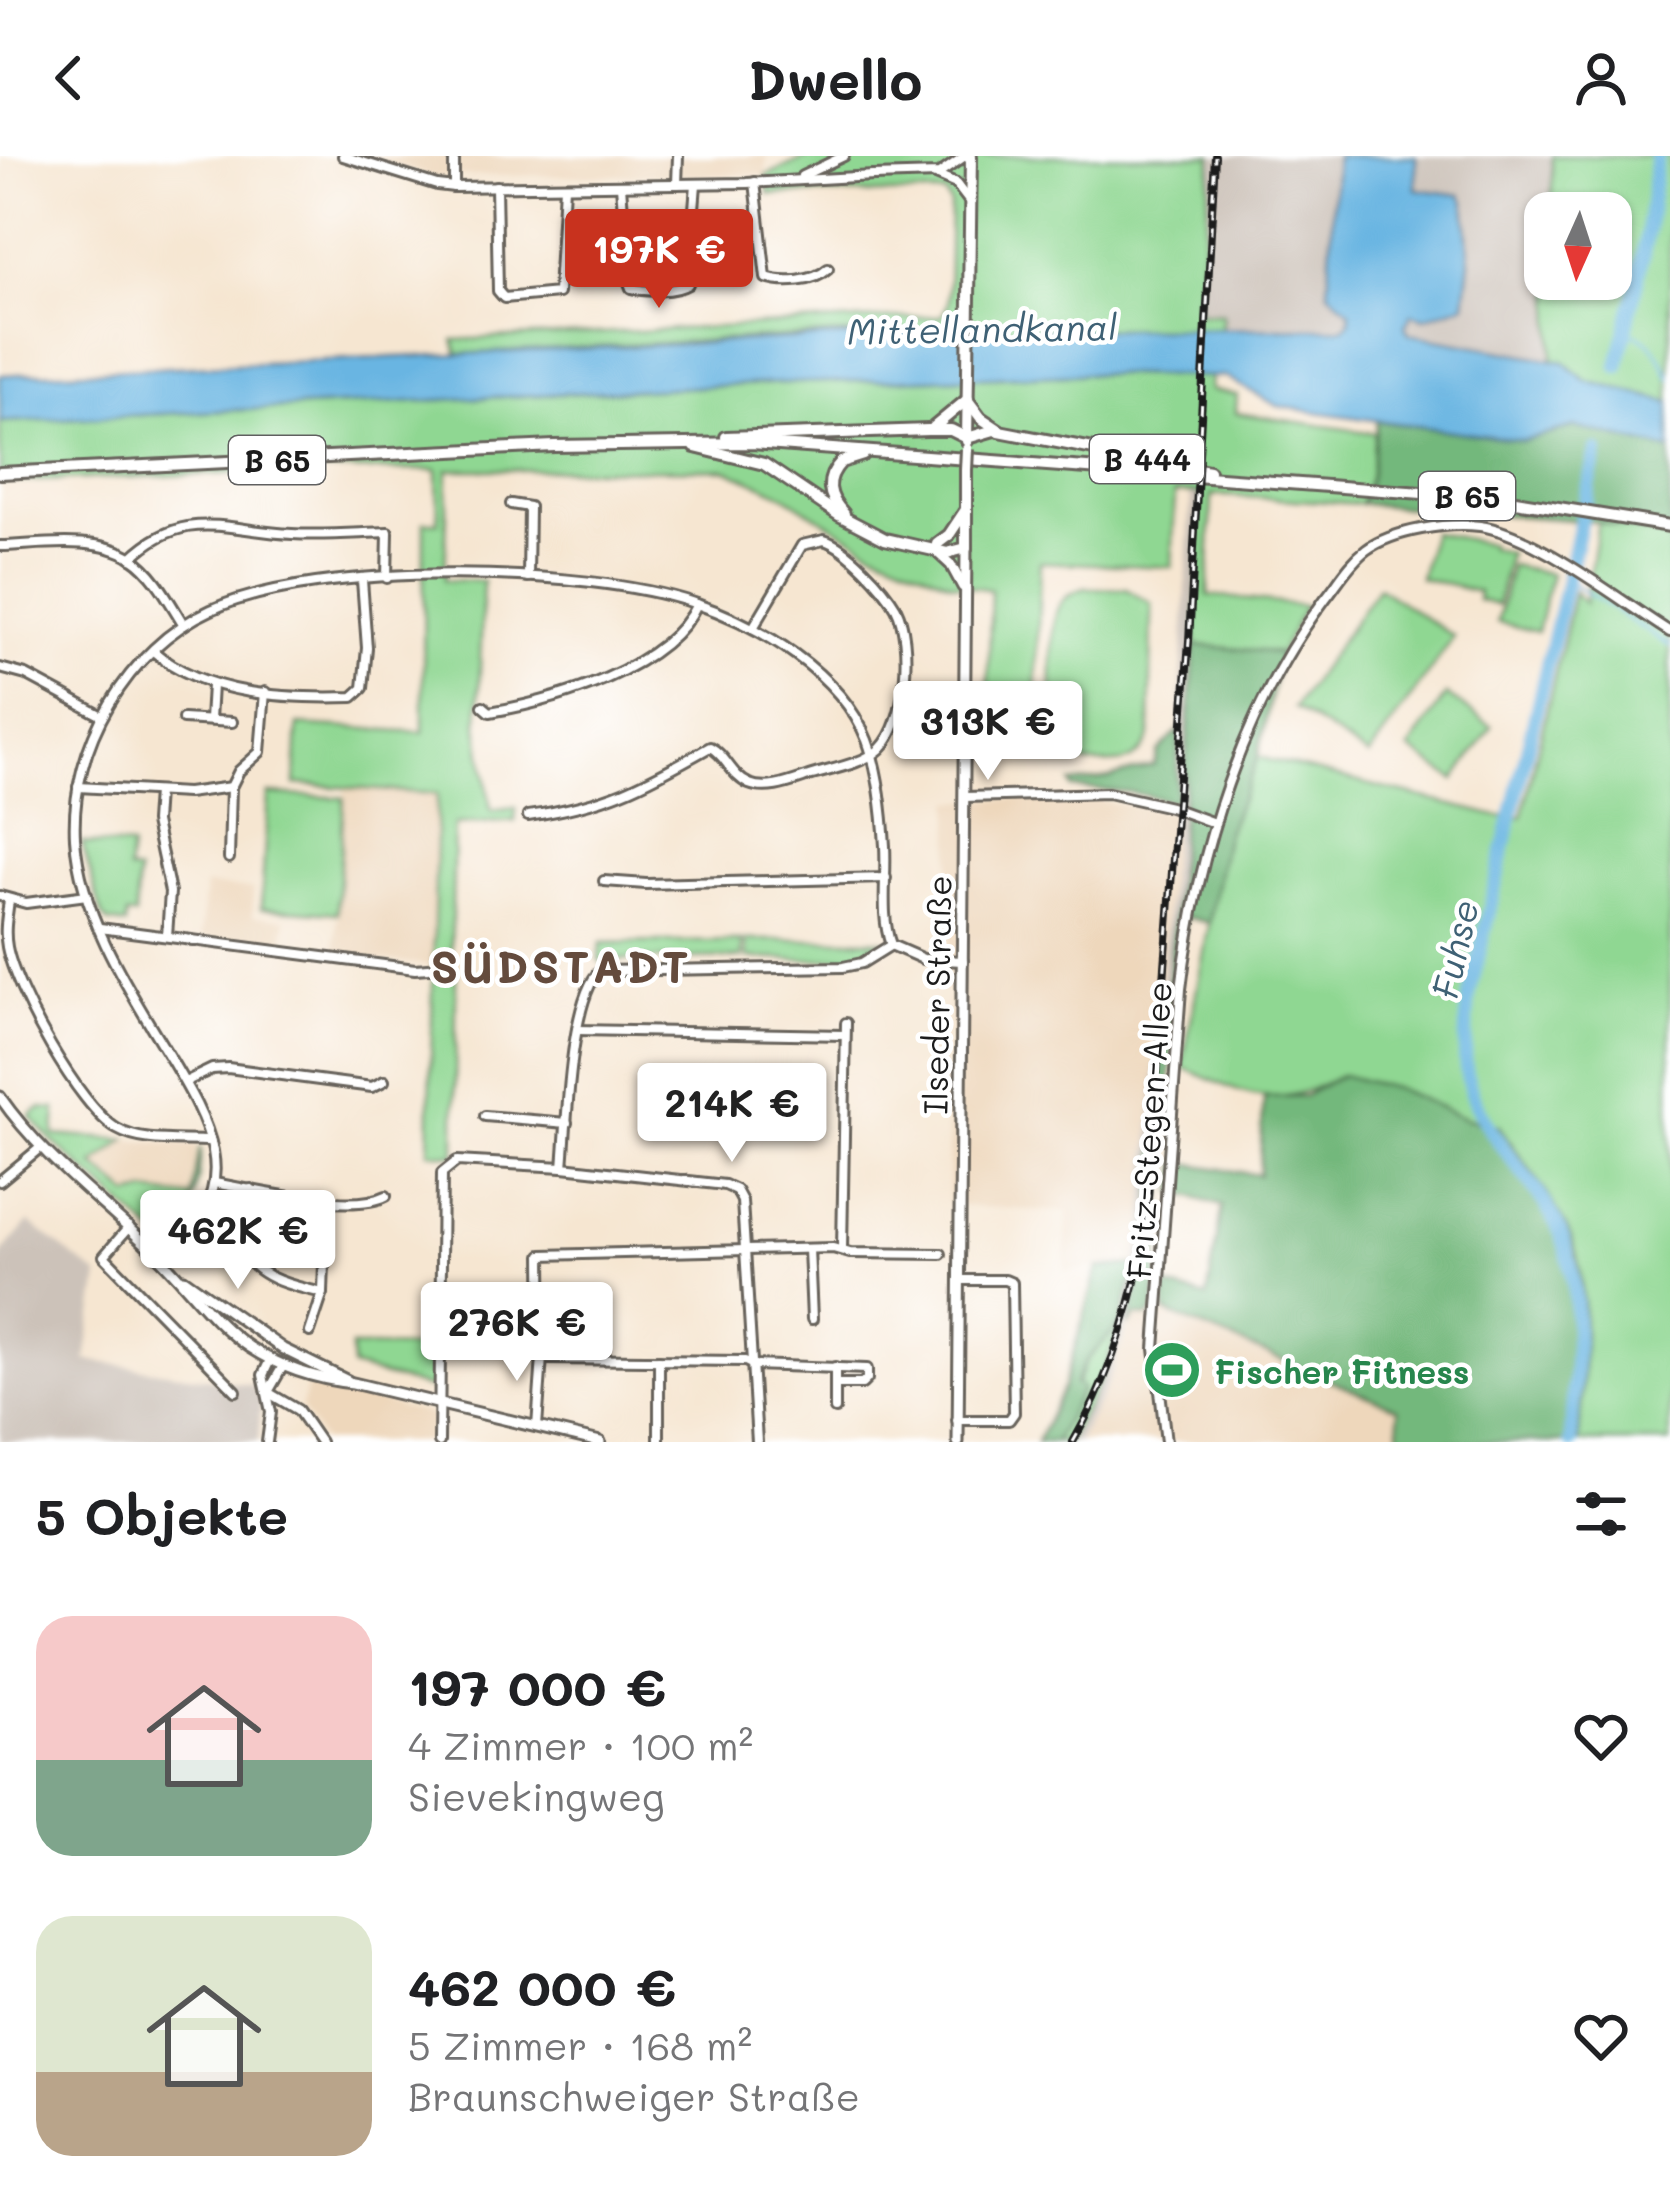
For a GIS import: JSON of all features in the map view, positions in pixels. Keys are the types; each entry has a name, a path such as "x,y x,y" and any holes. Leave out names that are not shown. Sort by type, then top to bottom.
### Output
{"main road":[{"path":"668,443 764,464 885,539 956,553 966,548 968,156"},
{"path":"928,430 952,416 968,399"},
{"path":"968,399 981,418 1000,431"},
{"path":"689,442 736,435 951,430 967,444"},
{"path":"967,444 981,432 1000,431"},
{"name":"B 444","path":"1000,431 1260,481"},
{"name":"B 65","path":"0,473 689,442 897,452 1566,506 1670,526"},
{"path":"856,524 830,495 833,472 847,458 897,452"},
{"path":"932,548 952,531 966,508"}],"street":[{"path":"344,156 454,187 934,175 968,156"},
{"path":"454,156 454,187"},
{"path":"677,156 677,184"},
{"path":"789,179 844,156"},
{"path":"826,166 840,175 873,176"},
{"path":"934,175 956,184 970,205"},
{"path":"755,182 766,278 819,277 828,269"},
{"path":"621,185 628,280 640,290 688,284 696,184"},
{"path":"496,186 498,291 508,298 558,293 564,185"},
{"path":"511,504 529,507 527,577"},
{"path":"131,558 165,532 196,524 298,535 388,532 387,578"},
{"name":"Fritz-Stegen-Allee","path":"1166,1442 1155,1348 1189,930 1214,823 1252,728 1298,639 1366,550 1402,536 1468,525 1512,534 1670,632"},
{"path":"528,815 616,797 710,747 741,779 758,786 792,782 872,755 895,729 901,710 902,628 893,604 850,556 824,540 802,545 753,628"},
{"path":"0,546 98,546 131,558 159,586 184,625"},
{"path":"932,548 952,565 965,592"},
{"name":"Ilseder Straße","path":"958,1442 966,548"},
{"path":"161,1258 202,1219 214,1183 209,1141 185,1082 100,928 87,895 75,838 78,787 103,716 133,672 184,625 231,601 301,586 362,580 527,577 643,590 697,604 753,628 826,683 860,724 872,755 884,827 886,922 892,945 911,957 963,961"},
{"path":"153,651 173,668 212,685 342,698 360,694 367,660 362,580"},
{"path":"482,706 490,712 507,709 589,686 657,647 685,624 697,604"},
{"path":"0,668 26,675 103,716"},
{"path":"210,720 212,685"},
{"path":"229,858 231,788 239,771 260,752 265,692"},
{"path":"183,719 232,722"},
{"path":"78,787 157,792 231,788"},
{"path":"157,792 155,822 170,892 167,936"},
{"path":"965,797 1108,793 1214,823"},
{"path":"604,881 886,878"},
{"path":"87,895 26,903 4,898 7,946 21,989 93,1110 130,1135 209,1141"},
{"path":"100,928 415,969 442,968"},
{"path":"563,1167 576,1030 590,980 600,971 843,967 892,945"},
{"path":"842,1249 846,1023"},
{"path":"576,1030 845,1035"},
{"path":"185,1082 228,1068 372,1087 384,1081"},
{"path":"0,1097 41,1148 161,1258 232,1336 270,1360 322,1380 353,1383 537,1427 554,1437 600,1442"},
{"path":"485,1116 567,1123"},
{"path":"0,1181 41,1148"},
{"path":"440,1442 442,1172 449,1163 499,1162 733,1188 742,1201 757,1442"},
{"path":"214,1183 326,1200 373,1202 386,1196"},
{"path":"251,1189 246,1256 250,1264 286,1284 323,1293"},
{"path":"310,1332 323,1293 326,1200"},
{"path":"129,1227 104,1256 236,1391"},
{"path":"809,1249 812,1319"},
{"path":"537,1427 542,1256 809,1249 941,1254"},
{"path":"170,1268 283,1349 353,1383"},
{"path":"957,1420 1009,1420 1014,1413 1012,1283 958,1280"},
{"path":"267,1442 271,1412 263,1375 283,1349"},
{"path":"268,1392 283,1366 283,1349"},
{"path":"542,1355 546,1359 745,1361 863,1368 868,1374 862,1384 835,1384"},
{"path":"659,1360 659,1442"},
{"path":"835,1367 835,1409"},
{"path":"268,1392 298,1410 320,1442"}],"shaded area":[{"path":"365,156 766,156 766,175 432,176"},
{"path":"1212,156 1336,156 1328,290 1350,311 1347,326 1221,331 1222,314 1197,314"},
{"path":"1416,156 1552,156 1552,192 1524,192 1524,300 1552,300 1553,360 1407,332 1406,320 1412,314 1425,318 1465,304 1470,273 1461,195 1416,190"},
{"path":"1191,493 1202,494 1195,645 1149,1239 1139,1292 1108,1384 1078,1442 1068,1442 1111,1350 1130,1292 1143,1225 1174,813"},
{"path":"345,787 437,794 434,965 335,955"},
{"path":"1077,797 1174,813 1143,1225 1136,1265 1064,1271 1067,1212 948,1205 951,801"},
{"path":"205,885 253,889 253,916 285,919 283,948 201,937"},
{"path":"126,1140 197,1146 192,1198 146,1192 130,1196 94,1165"},
{"path":"29,1222 99,1276 86,1360 253,1385 261,1404 258,1442 0,1442 0,1256"},
{"path":"1155,1307 1398,1408 1400,1442 1078,1442 1108,1384 1129,1326 1136,1316"},
{"path":"308,1384 436,1416 435,1442 324,1442 301,1407"}],"green space":[{"path":"810,156 1212,156 1197,313 1223,314 1221,331 935,331 458,354 454,340 942,316 948,304 950,204 945,194 769,194 766,176"},
{"path":"1552,156 1670,156 1670,402 1586,381 1564,362 1553,360 1552,300 1632,300 1632,192 1552,192"},
{"path":"1098,374 1211,376 1210,390 1237,395 1236,413 1375,433 1371,472 1361,504 1212,495 1208,595 1305,606 1280,653 1195,645 1201,493 1175,493 1172,567 1040,562 1036,696 988,694 991,590 952,583 871,549 776,491 725,469 448,470 445,580 483,581 478,727 491,811 516,808 515,821 454,825 455,1155 429,1152 437,794 295,784 298,725 423,732 424,522 438,522 437,470 0,482 0,422 756,384"},
{"path":"1377,421 1523,441 1575,427 1670,450 1670,538 1598,522 1361,504 1371,472"},
{"path":"1598,522 1670,538 1670,1442 1579,1442 1581,1283 1499,1126 1467,1119 1400,1090 1342,1075 1278,1097 1244,1092 1182,1067 1226,835 1258,757 1497,816 1522,817 1574,592 1585,603"},
{"path":"1432,532 1490,544 1490,548 1509,553 1497,605 1477,600 1478,592 1420,578"},
{"path":"1511,565 1551,574 1537,632 1497,622"},
{"path":"1378,587 1454,637 1369,756 1294,708"},
{"path":"1086,588 1126,589 1152,604 1150,737 1136,756 1120,763 1079,761 1066,755 1057,741 1052,682 1057,610 1065,598"},
{"path":"1195,645 1280,653 1258,757 1226,835 1209,923 1186,917 1176,996 1155,1307 1149,1317 1136,1316 1129,1326 1149,1239"},
{"path":"1446,695 1492,726 1455,780 1409,749"},
{"path":"1179,730 1175,802 1129,792 1072,788 1070,783 1154,765 1158,752"},
{"path":"268,794 344,798 337,913 261,908"},
{"path":"82,843 131,847 128,871 138,873 135,916 127,915 126,925 108,922 102,915"},
{"path":"746,940 882,940 855,955 799,960 747,958"},
{"path":"742,941 742,958 612,960 603,964 599,960 601,943"},
{"path":"1342,1075 1400,1090 1467,1119 1499,1126 1551,1201 1574,1245 1582,1292 1579,1442 1400,1442 1398,1408 1165,1312 1166,1286 1207,1298 1222,1206 1174,1192 1178,1162 1259,1175 1264,1097 1304,1096"},
{"path":"40,1108 56,1109 54,1135 126,1140 94,1165 130,1196 146,1192 192,1198 200,1147 197,1188 188,1210 181,1220 159,1238 50,1139 30,1116"},
{"path":"1136,1265 1121,1323 1086,1361 1075,1383 1082,1389 1054,1442 1037,1442 1063,1387 1098,1268"},
{"path":"1121,1323 1100,1381 1068,1442 1054,1442 1086,1361"},
{"path":"351,1347 433,1348 433,1389 352,1367"}],"water":[{"path":"1336,156 1416,156 1416,189 1461,195 1465,202 1470,262 1465,304 1425,318 1412,314 1405,326 1409,334 1564,362 1586,381 1670,402 1670,450 1575,427 1523,441 1295,409 1278,406 1225,377 1098,374 756,384 0,422 0,375 990,330 1342,328 1349,323 1350,311 1328,291"}],"waterway":[{"name":"Fuhse","path":"1618,366 1647,234 1657,156"},
{"path":"1625,331 1649,342 1670,378"},
{"name":"Fuhse","path":"1571,1442 1576,1320 1566,1248 1545,1204 1476,1103 1465,1049 1469,996 1597,452"},
{"path":"1567,580 1670,646"}],"railway":[{"path":"1073,1442 1120,1337 1146,1225 1189,641 1215,156"}],"place":[{"name":"Fischer Fitness","path":"1172,1370"}],"district":[{"name":"SÜDSTADT","path":"561,965"}],"water label":[{"name":"Mittellandkanal","path":"982,328"}]}
